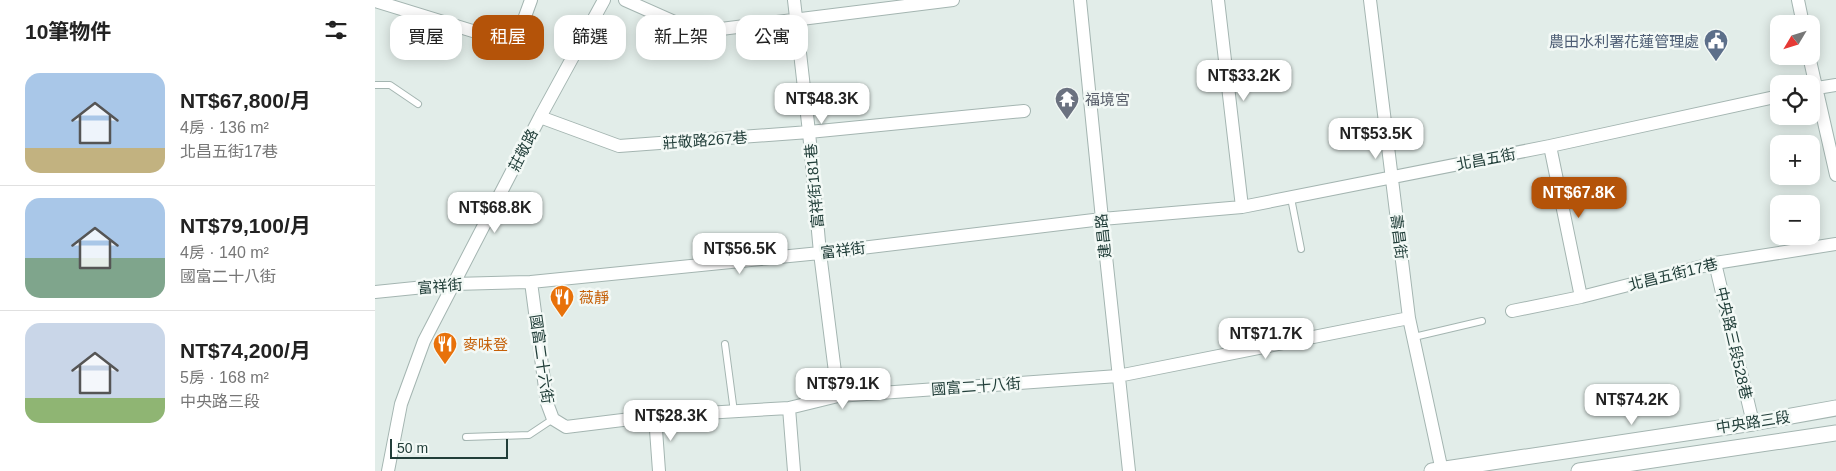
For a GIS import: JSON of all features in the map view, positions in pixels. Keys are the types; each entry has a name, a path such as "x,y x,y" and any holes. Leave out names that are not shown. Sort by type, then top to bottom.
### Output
{"street":[{"path":"375,1 515,44 531,0"},
{"name":"莊敬路","path":"388,471 401,404 423,341 540,117 604,0"},
{"path":"625,0 697,32 736,27"},
{"name":"富祥街181巷","path":"793,0 795,15"},
{"path":"808,18 953,0"},
{"name":"建昌路","path":"1080,0 1129,471"},
{"path":"1218,0 1242,207"},
{"name":"壽昌街","path":"1370,0 1409,318 1439,471"},
{"path":"1798,0 1801,15"},
{"name":"富祥街181巷","path":"801,60 820,253 838,396"},
{"path":"1820,87 1836,85"},
{"name":"北昌五街","path":"1102,219 1242,207 1550,146 1770,98"},
{"name":"莊敬路267巷","path":"540,117 619,146 809,132 1024,111"},
{"path":"1820,112 1836,175"},
{"path":"1550,146 1581,297"},
{"name":"富祥街","path":"375,292 454,284 531,282 820,253 1102,219"},
{"name":"北昌五街17巷","path":"1512,311 1581,297 1715,262 1836,244"},
{"name":"中央路三段528巷","path":"1715,262 1753,423"},
{"name":"國富二十六街","path":"531,282 547,403 553,419 566,427"},
{"name":"國富二十八街","path":"566,427 655,416 789,408 838,396 1118,376 1409,318"},
{"path":"789,408 794,471"},
{"name":"中央路三段","path":"1439,471 1753,423 1836,408"},
{"path":"655,416 659,471"},
{"name":"中央路三段","path":"1579,471 1836,433"}],"lane":[{"path":"375,85 390,85 418,104"},
{"path":"1291,198 1301,249"},
{"path":"1414,337 1482,321"},
{"path":"725,344 734,412"},
{"path":"466,437 529,435 553,419"}],"place":[{"name":"農田水利署花蓮管理處","path":"1716,62"},
{"name":"福境宮","path":"1067,120"},
{"name":"薇靜","path":"562,318"},
{"name":"麥味登","path":"445,365"}]}
